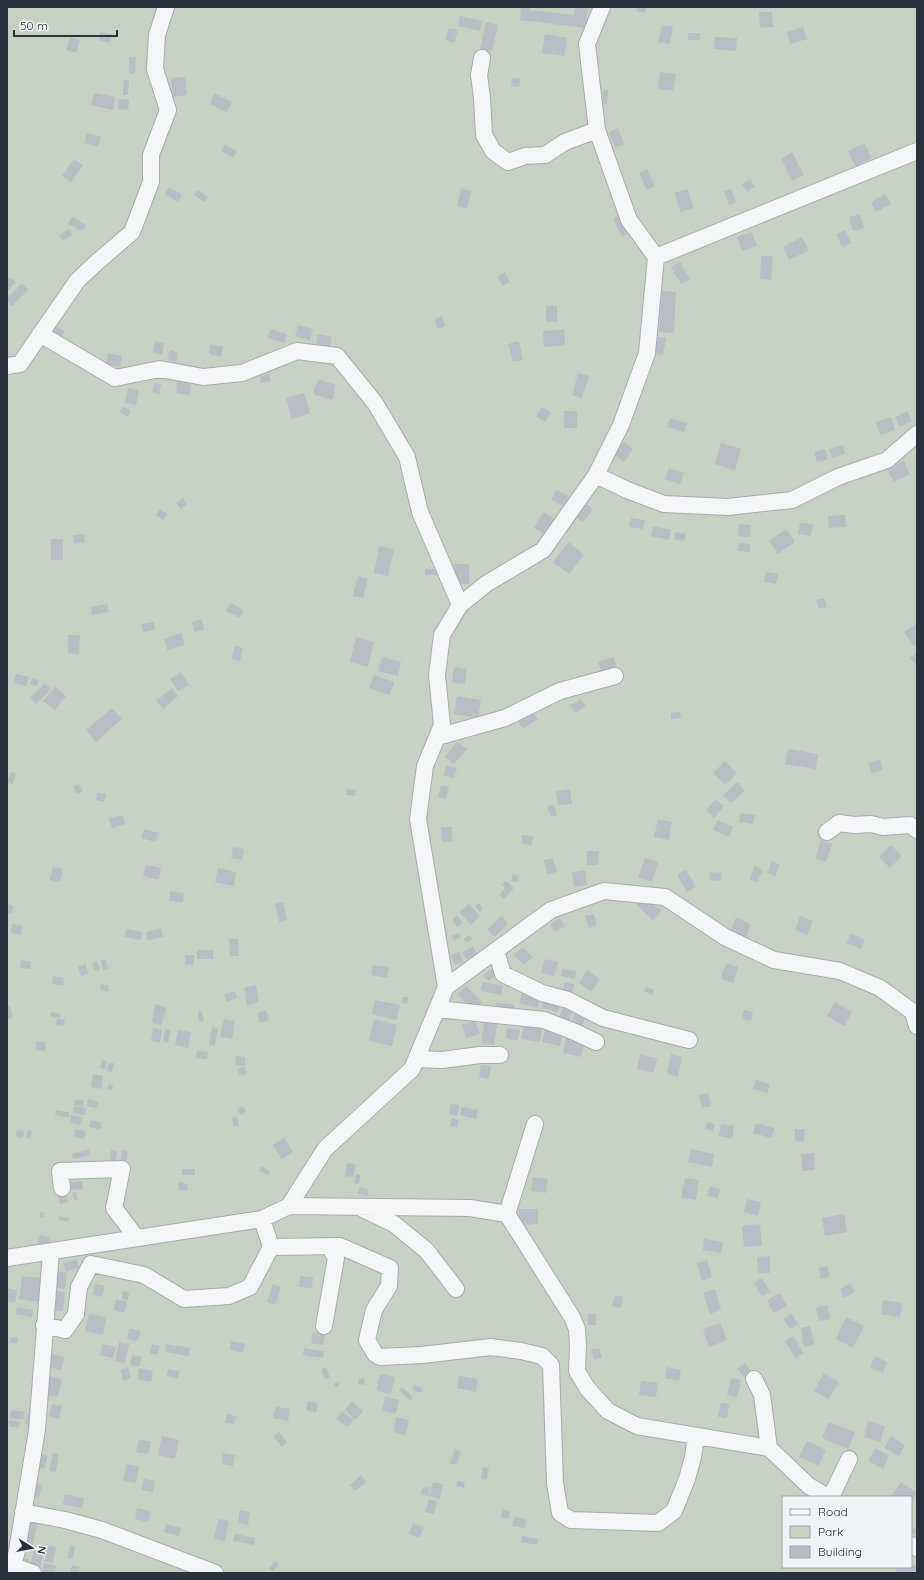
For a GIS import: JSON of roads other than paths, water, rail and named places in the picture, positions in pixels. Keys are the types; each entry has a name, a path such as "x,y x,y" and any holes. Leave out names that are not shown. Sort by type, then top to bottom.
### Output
{"street":[{"path":"7,366 20,364 77,281 132,232 151,182 151,155 168,110 155,69 157,35 166,7"},
{"path":"289,1206 325,1149 412,1069 446,987 418,819 425,766 442,725 437,675 442,635 460,605 486,584 543,550 596,475 621,425 647,353 656,257 629,220 597,130 587,44 602,7"},
{"path":"482,58 479,75 484,135 493,151 508,162 525,156 545,155 565,142 597,130"},
{"path":"656,257 917,151"},
{"path":"40,334 115,378 160,369 203,377 242,372 297,351 337,356 375,403 407,458 420,512 460,605"},
{"path":"596,475 627,490 664,504 728,507 792,500 838,477 887,460 917,434"},
{"path":"437,737 505,718 560,691 615,676"},
{"path":"827,832 839,823 854,825 872,824 883,827 910,825 917,830"},
{"path":"446,987 551,910 604,891 665,897 725,937 774,960 840,971 880,988 916,1016"},
{"path":"496,951 503,974 542,993 568,1000 603,1018 689,1040"},
{"path":"437,1009 544,1020 596,1042"},
{"path":"416,1058 442,1060 480,1055 500,1055"},
{"path":"507,1214 535,1124"},
{"path":"62,1188 60,1172 122,1169 114,1208 136,1237"},
{"path":"7,1258 136,1237 262,1219 289,1206 470,1208 507,1214 572,1317 577,1329 577,1371 587,1388 608,1411 637,1426 769,1448 809,1486 826,1496"},
{"path":"360,1207 394,1224 427,1251 456,1289"},
{"path":"44,1325 65,1330 76,1314 79,1287 91,1264 144,1275 184,1299 229,1296 250,1287 271,1247 262,1219"},
{"path":"324,1326 336,1258 328,1246"},
{"path":"271,1247 340,1246 390,1268 389,1286 374,1310 367,1340 375,1354 380,1357 422,1355 491,1347 521,1351 542,1356 551,1365 555,1482 560,1513 570,1520 658,1523 674,1511 687,1479 693,1457 696,1436"},
{"path":"33,1573 12,1569 37,1430 44,1325 51,1252"},
{"path":"754,1379 762,1395 769,1448"},
{"path":"831,1496 849,1459"},
{"path":"23,1512 65,1520 102,1530 215,1573"}]}
